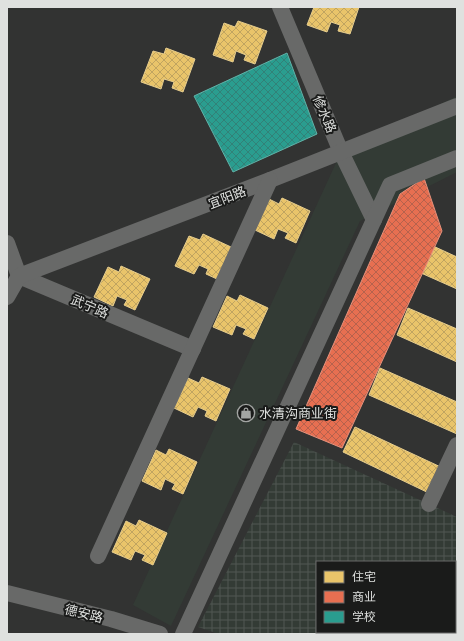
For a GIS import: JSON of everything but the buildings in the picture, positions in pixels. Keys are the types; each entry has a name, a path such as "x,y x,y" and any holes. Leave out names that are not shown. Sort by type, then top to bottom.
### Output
{"street":[{"name":"修水路","path":"278,8 341,152 374,220"},
{"name":"宜阳路","path":"19,276 270,180 457,106"},
{"path":"183,634 390,185 457,158"},
{"path":"98,556 270,180"},
{"path":"7,243 19,276 7,297"},
{"name":"武宁路","path":"19,276 193,349"},
{"path":"429,504 457,445"},
{"name":"德安路","path":"7,593 160,634"}],"shaded area":[{"name":"水清沟商业街","path":"457,96 457,172 360,221 171,626 133,605 341,152"},
{"path":"294,442 457,517 457,634 219,634 198,627"}],"place":[{"name":"水清沟商业街","path":"246,413"}]}
